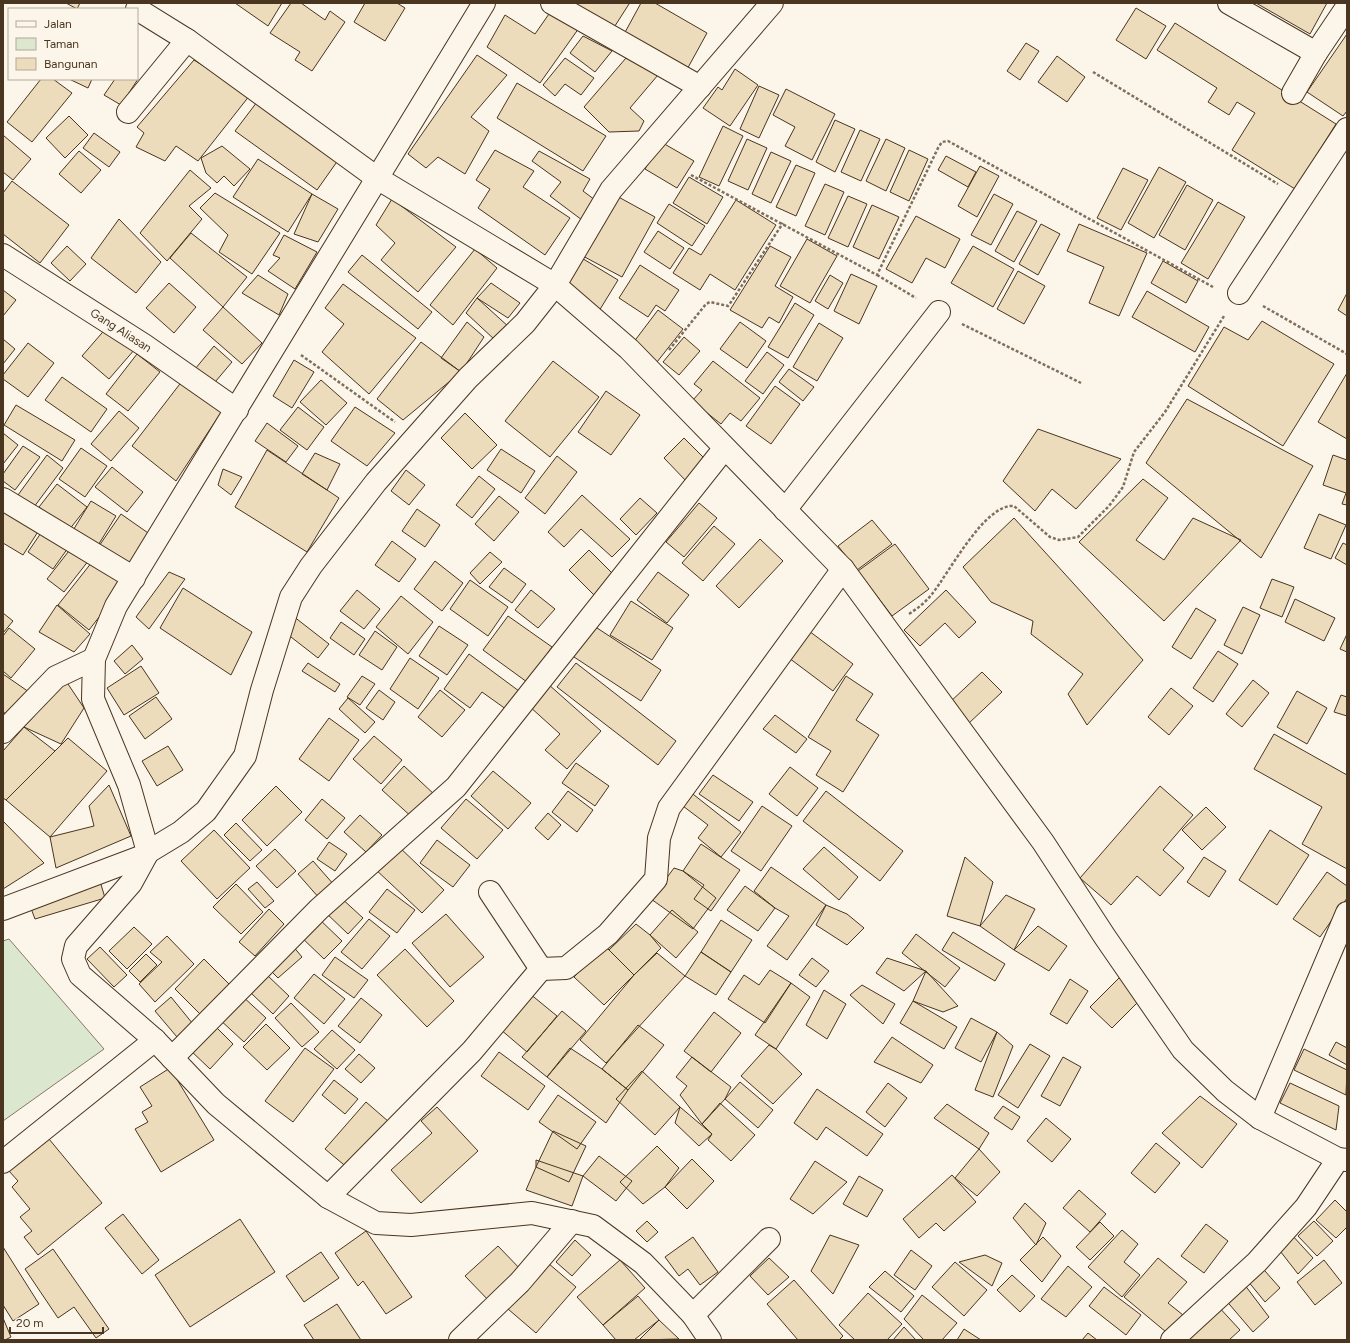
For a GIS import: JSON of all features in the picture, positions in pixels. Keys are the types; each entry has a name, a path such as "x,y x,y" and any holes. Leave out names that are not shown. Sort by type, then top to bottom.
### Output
{"street":[{"path":"484,3 116,606 94,659 93,699 129,785 147,850 131,883 76,946 73,959 80,976 155,1040 216,1104 328,1196 376,1222 411,1225 532,1213 593,1226 643,1263 694,1315 710,1340"},
{"path":"552,3 700,87"},
{"path":"3,909 147,850 181,832 206,811 245,756 262,690 291,597 311,566 376,482 468,378 525,323 555,286 611,190 772,3"},
{"path":"1228,3 1316,53"},
{"path":"1293,93 1316,53 1347,7"},
{"path":"138,10 187,40 382,169 555,286 629,349 724,449 843,569 1043,842 1105,938 1183,1050 1225,1091 1260,1118 1343,1160 1306,1207 1257,1262 1172,1340"},
{"path":"128,112 187,40"},
{"path":"1239,293 1347,129"},
{"name":"Gang Aliasan","path":"3,254 144,345 237,410"},
{"path":"785,510 939,312"},
{"path":"172,1058 319,908 456,787 724,449"},
{"path":"3,499 134,578"},
{"path":"328,1196 472,1051 541,969 566,968 608,934 656,879 659,838 669,808 843,569"},
{"path":"3,732 56,677 94,659"},
{"path":"490,892 541,969"},
{"path":"1260,1118 1347,913"},
{"path":"3,1162 155,1040"},
{"path":"460,1340 520,1282 572,1221"},
{"path":"694,1315 769,1239"}],"path":[{"path":"1093,72 1301,198"},
{"path":"877,274 938,148 942,142 948,141 1214,287"},
{"path":"691,175 877,274 939,312 1081,383"},
{"path":"652,373 703,306 710,302 728,306 783,223"},
{"path":"1260,304 1347,354"},
{"path":"888,629 924,603 982,525 1003,507 1014,506 1050,537 1059,540 1078,537 1109,506 1124,487 1134,452 1164,412 1226,312"},
{"path":"280,339 416,437"}],"green space":[{"path":"9,939 104,1049 3,1121 3,941"}],"building":[{"path":"66,3 80,3 78,8"},
{"path":"235,3 282,3 268,26"},
{"path":"291,3 301,3 325,20 330,11 345,22 312,71 295,60 300,52 270,33"},
{"path":"365,3 397,3 405,8 385,41 354,22"},
{"path":"573,3 628,3 629,4 613,29"},
{"path":"641,3 655,3 707,33 685,73 623,36"},
{"path":"1256,3 1327,3 1310,34"},
{"path":"1136,8 1166,26 1146,59 1116,40"},
{"path":"551,11 579,28 540,83 487,47 505,15 535,34"},
{"path":"1175,23 1336,124 1295,189 1232,150 1255,113 1237,102 1229,115 1208,102 1217,88 1157,50"},
{"path":"1347,34 1347,111 1343,116 1307,92"},
{"path":"583,36 612,51 595,72 570,53"},
{"path":"1026,43 1039,51 1020,80 1007,71"},
{"path":"477,55 507,75 471,117 489,131 465,174 438,157 426,168 408,154"},
{"path":"1057,56 1085,77 1067,102 1038,82"},
{"path":"565,58 594,78 581,95 565,84 555,96 543,85"},
{"path":"626,58 658,75 630,108 644,121 639,131 609,132 584,107"},
{"path":"194,60 250,95 198,161 176,146 165,161 136,147 144,133 137,127"},
{"path":"735,69 758,85 730,126 703,108 718,87 722,90"},
{"path":"40,80 54,80 72,93 32,142 7,122"},
{"path":"71,80 92,80 88,88"},
{"path":"114,80 137,80 121,105 104,95"},
{"path":"517,83 606,136 583,171 497,118"},
{"path":"759,86 779,95 759,138 740,129"},
{"path":"786,89 835,114 812,160 785,146 795,127 773,115"},
{"path":"257,102 341,156 317,190 235,131"},
{"path":"69,116 88,135 65,158 46,138"},
{"path":"835,120 855,129 835,172 816,162"},
{"path":"723,126 743,136 719,186 699,177"},
{"path":"860,130 880,139 861,181 841,172"},
{"path":"94,133 120,152 109,167 83,148"},
{"path":"3,135 31,159 13,180 3,172"},
{"path":"747,139 767,148 748,190 728,181"},
{"path":"886,139 905,148 886,191 866,181"},
{"path":"661,142 694,161 677,188 645,169"},
{"path":"222,146 250,169 234,186 224,176 217,183 206,173 201,158"},
{"path":"495,150 534,171 523,187 570,218 545,255 478,208 490,189 476,180"},
{"path":"909,150 928,159 909,201 890,192"},
{"path":"79,151 101,170 81,193 59,174"},
{"path":"539,151 590,179 583,191 599,203 586,223 550,196 561,182 532,161"},
{"path":"771,152 791,161 771,203 752,194"},
{"path":"946,156 976,172 968,187 938,170"},
{"path":"258,159 312,194 288,232 233,197"},
{"path":"796,165 815,173 796,216 776,207"},
{"path":"980,166 999,176 977,217 958,206"},
{"path":"1159,167 1186,182 1154,238 1128,223"},
{"path":"1123,168 1148,180 1121,230 1097,218"},
{"path":"190,170 211,188 189,206 202,219 167,261 140,233"},
{"path":"689,177 723,197 707,224 673,203"},
{"path":"12,181 69,225 40,263 3,234 3,193"},
{"path":"825,184 844,192 825,235 805,226"},
{"path":"1187,185 1213,200 1185,250 1159,235"},
{"path":"215,193 280,233 252,274 219,252 228,235 200,208"},
{"path":"312,194 338,209 318,242 294,234"},
{"path":"613,194 655,217 622,277 581,255"},
{"path":"994,194 1013,204 991,245 971,235"},
{"path":"848,196 867,204 848,247 828,238"},
{"path":"392,199 456,247 418,292 381,260 395,243 376,225"},
{"path":"736,200 776,225 735,290 710,274 700,290 673,273 689,248 701,255"},
{"path":"1218,202 1245,217 1208,279 1181,263"},
{"path":"669,204 705,226 692,246 657,223"},
{"path":"872,205 899,217 879,259 853,247"},
{"path":"1017,211 1037,221 1014,262 995,251"},
{"path":"916,216 960,239 945,268 926,258 912,283 886,269"},
{"path":"119,219 161,262 136,293 91,258"},
{"path":"1041,224 1060,234 1038,275 1019,264"},
{"path":"1079,224 1147,253 1119,316 1089,303 1104,267 1067,251"},
{"path":"658,231 684,248 670,269 644,252"},
{"path":"191,233 247,277 223,307 170,258"},
{"path":"284,235 317,252 295,289 268,271 280,258 273,255"},
{"path":"807,239 837,256 810,303 780,286"},
{"path":"67,246 86,264 70,281 51,263"},
{"path":"770,246 791,257 775,286 793,297 779,323 769,317 762,328 730,310"},
{"path":"973,246 1014,269 993,307 951,283"},
{"path":"475,249 497,268 453,325 430,305"},
{"path":"362,255 432,312 418,329 348,272"},
{"path":"580,257 618,280 599,311 561,288"},
{"path":"1163,261 1198,281 1186,303 1151,283"},
{"path":"640,265 679,290 665,311 656,305 648,317 619,298"},
{"path":"1018,271 1045,286 1024,324 997,309"},
{"path":"851,274 877,286 859,324 834,311"},
{"path":"258,275 288,294 279,315 242,293"},
{"path":"830,275 843,283 828,309 815,301"},
{"path":"169,283 196,307 174,333 146,308"},
{"path":"491,283 520,303 508,318 477,298"},
{"path":"343,284 416,338 369,394 322,352 344,324 325,308"},
{"path":"3,290 16,300 3,316"},
{"path":"1147,291 1209,327 1195,352 1132,317"},
{"path":"1347,293 1347,316 1338,310"},
{"path":"477,298 510,328 495,340 466,313"},
{"path":"795,303 814,315 788,358 768,347"},
{"path":"223,307 262,343 242,364 203,330"},
{"path":"658,310 683,329 657,362 633,343"},
{"path":"1262,321 1334,364 1283,446 1188,386 1224,327 1248,340"},
{"path":"467,322 484,337 461,372 441,358"},
{"path":"740,322 766,341 747,368 720,349"},
{"path":"819,323 843,338 817,381 793,367"},
{"path":"108,326 135,349 109,379 82,356"},
{"path":"684,337 700,351 679,375 663,362"},
{"path":"3,339 15,349 3,364"},
{"path":"421,342 461,372 403,420 377,399"},
{"path":"28,343 54,363 28,397 3,379 3,375"},
{"path":"214,346 232,362 210,388 191,374"},
{"path":"767,352 784,365 763,394 745,381"},
{"path":"137,354 160,372 128,411 106,394"},
{"path":"294,360 314,372 292,408 273,396"},
{"path":"553,361 599,397 550,457 505,421"},
{"path":"713,361 760,398 741,421 730,413 721,424 692,401 702,390 694,384"},
{"path":"789,369 814,387 803,401 779,382"},
{"path":"1347,373 1347,439 1318,422"},
{"path":"186,376 226,405 176,481 132,446"},
{"path":"62,377 107,409 91,432 45,400"},
{"path":"321,380 347,403 326,425 300,402"},
{"path":"775,386 800,404 771,444 746,426"},
{"path":"606,391 640,415 611,455 578,432"},
{"path":"1187,399 1313,466 1261,558 1146,463"},
{"path":"16,405 75,440 62,461 4,425"},
{"path":"298,407 324,427 307,450 280,430"},
{"path":"355,407 395,433 367,466 331,441"},
{"path":"119,411 139,428 111,461 91,444"},
{"path":"465,413 497,445 472,469 441,438"},
{"path":"267,423 298,446 286,462 255,441"},
{"path":"1038,429 1121,459 1076,509 1052,489 1035,511 1003,481"},
{"path":"3,433 18,445 3,464"},
{"path":"684,438 709,463 688,483 664,458"},
{"path":"23,446 40,457 15,490 3,481 3,474"},
{"path":"81,448 107,466 85,497 59,479"},
{"path":"501,449 535,471 521,493 487,470"},
{"path":"267,450 339,498 307,552 235,507"},
{"path":"315,453 340,464 327,490 302,474"},
{"path":"47,455 63,468 34,507 18,495"},
{"path":"1333,455 1347,460 1347,505 1342,504 1346,493 1323,485"},
{"path":"557,456 577,472 545,514 525,498"},
{"path":"112,467 143,492 127,512 95,487"},
{"path":"223,469 242,477 231,495 218,485"},
{"path":"406,470 425,485 409,505 391,491"},
{"path":"479,476 495,489 472,518 456,505"},
{"path":"1143,479 1168,498 1136,540 1164,560 1193,518 1241,540 1164,621 1079,542"},
{"path":"57,484 87,507 69,530 39,507"},
{"path":"582,495 630,539 612,557 581,529 564,547 548,532"},
{"path":"499,496 519,512 494,541 475,524"},
{"path":"640,498 657,513 636,535 620,519"},
{"path":"91,501 116,516 97,547 72,532"},
{"path":"699,503 717,518 684,557 666,542"},
{"path":"3,509 41,527 23,555 3,543"},
{"path":"417,509 440,525 425,547 402,531"},
{"path":"121,514 151,535 129,566 99,546"},
{"path":"1319,514 1346,525 1331,559 1304,548"},
{"path":"1014,518 1143,660 1087,725 1068,694 1083,674 1031,634 1033,621 991,602 963,567"},
{"path":"872,520 892,544 857,570 838,546"},
{"path":"714,526 735,544 703,581 682,563"},
{"path":"43,530 68,548 53,569 28,552"},
{"path":"760,539 783,561 739,608 716,586"},
{"path":"392,541 416,559 399,582 375,565"},
{"path":"1343,543 1347,545 1347,565 1335,558"},
{"path":"895,544 929,589 892,616 858,571"},
{"path":"72,547 89,560 64,592 47,579"},
{"path":"589,550 617,578 597,598 569,570"},
{"path":"490,552 502,562 480,584 470,573"},
{"path":"96,557 128,580 89,630 58,605"},
{"path":"435,561 463,583 442,611 414,589"},
{"path":"504,568 526,584 512,603 489,587"},
{"path":"169,572 185,579 149,629 136,617"},
{"path":"658,572 689,595 667,623 637,600"},
{"path":"1272,579 1294,587 1282,617 1260,608"},
{"path":"470,580 508,607 488,636 450,609"},
{"path":"183,588 252,632 231,675 160,628"},
{"path":"357,590 380,609 364,629 340,611"},
{"path":"531,590 555,609 538,628 515,610"},
{"path":"946,590 976,622 959,638 945,623 920,646 904,630"},
{"path":"401,596 433,622 408,654 376,627"},
{"path":"1295,599 1335,618 1324,641 1285,622"},
{"path":"631,601 673,628 652,660 610,635"},
{"path":"57,605 90,634 74,652 39,632"},
{"path":"1243,607 1260,615 1242,654 1224,645"},
{"path":"1196,608 1216,620 1191,659 1172,647"},
{"path":"3,613 13,621 3,633"},
{"path":"293,616 329,644 318,658 282,630"},
{"path":"508,616 552,647 527,682 483,650"},
{"path":"341,622 365,639 354,655 330,638"},
{"path":"591,624 661,670 641,701 571,655"},
{"path":"439,626 468,645 447,675 419,656"},
{"path":"9,628 35,649 11,678 3,671 3,636"},
{"path":"375,631 397,647 382,670 359,655"},
{"path":"809,631 853,664 833,691 789,658"},
{"path":"1347,634 1347,652 1340,649"},
{"path":"132,645 143,659 125,674 114,661"},
{"path":"1218,651 1238,664 1213,702 1193,688"},
{"path":"469,654 523,694 510,712 482,692 470,708 444,689"},
{"path":"410,658 439,678 418,709 390,689"},
{"path":"308,663 340,684 335,692 302,671"},
{"path":"576,663 676,741 658,765 557,687"},
{"path":"141,666 159,693 124,715 107,688"},
{"path":"982,672 1002,692 968,724 949,703"},
{"path":"3,674 29,692 11,717 3,712"},
{"path":"362,676 375,684 360,705 347,697"},
{"path":"846,676 873,694 856,720 879,735 843,792 816,775 831,751 808,737"},
{"path":"1253,680 1269,693 1242,727 1226,714"},
{"path":"66,681 84,708 61,744 24,727"},
{"path":"548,684 601,731 567,769 545,750 560,734 529,706"},
{"path":"1171,688 1193,706 1169,735 1148,717"},
{"path":"379,690 395,702 383,720 366,708"},
{"path":"440,690 465,710 442,737 418,717"},
{"path":"1297,691 1327,708 1307,744 1277,727"},
{"path":"1341,695 1347,697 1347,716 1334,712"},
{"path":"156,697 172,719 145,739 129,716"},
{"path":"348,698 375,722 365,733 339,709"},
{"path":"775,715 807,739 796,753 763,729"},
{"path":"329,718 359,740 329,781 299,759"},
{"path":"24,727 55,751 6,800 3,798 3,751"},
{"path":"1274,734 1347,775 1347,869 1302,844 1322,807 1254,769"},
{"path":"374,736 402,760 381,784 353,759"},
{"path":"68,738 107,771 50,837 6,800"},
{"path":"168,746 183,770 157,786 142,761"},
{"path":"576,763 609,786 595,806 562,783"},
{"path":"404,766 436,796 414,819 382,790"},
{"path":"790,767 818,788 797,816 769,794"},
{"path":"493,771 531,803 508,829 471,796"},
{"path":"713,775 753,802 739,821 699,794"},
{"path":"109,785 131,836 56,868 50,837 94,826 89,806"},
{"path":"276,786 302,812 267,846 242,820"},
{"path":"1160,786 1193,815 1163,850 1184,868 1160,896 1137,876 1111,905 1080,878"},
{"path":"568,791 593,810 577,832 552,812"},
{"path":"689,791 741,832 721,857 698,838 708,825 679,803"},
{"path":"826,791 903,851 880,881 803,821"},
{"path":"322,799 345,818 327,839 305,820"},
{"path":"466,799 503,830 477,859 441,828"},
{"path":"762,806 792,826 761,871 731,851"},
{"path":"1206,807 1226,827 1202,850 1182,830"},
{"path":"548,813 561,825 548,840 535,828"},
{"path":"360,815 382,835 366,852 344,832"},
{"path":"3,821 44,863 3,889"},
{"path":"236,823 262,850 250,861 224,835"},
{"path":"214,830 250,868 217,899 181,861"},
{"path":"1270,830 1309,855 1277,905 1239,880"},
{"path":"437,840 470,865 453,887 420,863"},
{"path":"329,842 347,854 335,871 317,859"},
{"path":"396,844 444,890 422,913 373,867"},
{"path":"701,844 740,870 711,911 694,899 704,885 683,871"},
{"path":"824,847 858,877 839,900 803,869"},
{"path":"275,849 296,871 277,888 256,866"},
{"path":"965,857 993,882 980,926 947,916"},
{"path":"1204,857 1226,871 1209,897 1187,882"},
{"path":"313,861 335,886 320,899 298,874"},
{"path":"771,867 826,905 787,960 767,946 789,916 775,908 754,891"},
{"path":"674,868 683,871 716,898 693,929 651,899"},
{"path":"1327,872 1347,886 1347,898 1320,937 1293,919"},
{"path":"100,881 105,898 35,919 29,903"},
{"path":"257,882 274,901 265,908 248,889"},
{"path":"236,884 263,912 241,934 213,907"},
{"path":"745,886 775,908 758,931 727,910"},
{"path":"387,889 415,910 397,933 369,912"},
{"path":"1006,895 1035,909 1014,950 980,926"},
{"path":"339,896 363,918 348,934 324,911"},
{"path":"826,905 847,914 864,928 847,945 816,925"},
{"path":"269,909 284,924 255,956 239,942"},
{"path":"672,910 698,932 676,958 650,935"},
{"path":"446,914 484,957 450,987 412,943"},
{"path":"317,917 342,941 324,959 299,935"},
{"path":"369,919 390,936 362,969 341,952"},
{"path":"721,920 752,940 731,972 701,952"},
{"path":"636,924 650,935 661,948 634,975 609,950"},
{"path":"1038,926 1067,946 1049,971 1014,950"},
{"path":"134,927 152,944 127,969 109,951"},
{"path":"953,932 1005,964 995,981 942,950"},
{"path":"916,934 960,968 945,987 902,953"},
{"path":"167,936 194,964 155,1002 139,984 162,962 150,952"},
{"path":"292,945 302,957 278,978 267,967"},
{"path":"604,945 634,975 604,1005 574,977"},
{"path":"100,947 127,975 114,987 87,959"},
{"path":"405,949 454,1001 427,1027 377,975"},
{"path":"701,952 731,972 716,995 685,976"},
{"path":"657,953 685,976 606,1063 580,1040 634,975"},
{"path":"146,954 157,965 140,982 129,971"},
{"path":"335,957 368,980 354,998 322,975"},
{"path":"812,958 829,971 816,987 799,975"},
{"path":"887,958 926,971 904,991 876,973"},
{"path":"204,959 229,984 200,1014 175,989"},
{"path":"770,970 791,983 765,1023 728,999 744,975 759,985"},
{"path":"926,971 958,1006 943,1012 913,1001"},
{"path":"314,974 345,999 324,1024 294,998"},
{"path":"267,975 289,996 273,1014 251,993"},
{"path":"1119,978 1141,999 1112,1028 1090,1007"},
{"path":"1070,979 1088,991 1067,1024 1050,1014"},
{"path":"791,983 810,997 776,1049 755,1035"},
{"path":"862,985 895,1004 883,1024 850,995"},
{"path":"824,990 846,1004 827,1039 806,1025"},
{"path":"529,993 557,1016 527,1052 500,1029"},
{"path":"240,994 266,1018 244,1042 218,1018"},
{"path":"171,997 193,1024 177,1037 155,1011"},
{"path":"361,998 382,1015 360,1043 338,1026"},
{"path":"913,1001 957,1027 944,1049 900,1023"},
{"path":"291,1003 319,1032 302,1047 275,1018"},
{"path":"562,1011 586,1031 547,1077 522,1057"},
{"path":"714,1012 741,1033 711,1072 684,1051"},
{"path":"971,1018 997,1032 981,1062 955,1048"},
{"path":"213,1024 233,1044 210,1069 189,1049"},
{"path":"266,1024 290,1048 267,1070 243,1047"},
{"path":"638,1025 664,1045 628,1090 602,1069"},
{"path":"332,1030 355,1050 337,1069 314,1049"},
{"path":"997,1032 1013,1046 993,1097 975,1090"},
{"path":"892,1037 933,1065 921,1083 874,1062"},
{"path":"1336,1042 1347,1048 1347,1065 1329,1055"},
{"path":"1030,1044 1050,1056 1018,1108 998,1095"},
{"path":"769,1045 776,1049 802,1074 773,1104 741,1076"},
{"path":"305,1048 334,1069 293,1122 265,1101"},
{"path":"570,1048 602,1069 628,1090 606,1123 547,1077"},
{"path":"1304,1049 1347,1070 1346,1095 1294,1070"},
{"path":"499,1052 545,1086 528,1110 481,1076"},
{"path":"359,1054 375,1068 361,1083 345,1069"},
{"path":"692,1057 731,1087 725,1099 702,1124 680,1095 687,1086 676,1077"},
{"path":"1063,1057 1081,1067 1060,1106 1041,1096"},
{"path":"170,1068 214,1140 161,1172 135,1129 148,1122 142,1112 152,1106 140,1087"},
{"path":"642,1071 680,1107 655,1135 616,1099"},
{"path":"334,1080 358,1099 345,1114 322,1095"},
{"path":"740,1082 773,1110 758,1128 725,1099"},
{"path":"888,1083 907,1098 885,1127 866,1112"},
{"path":"1290,1083 1339,1106 1336,1130 1280,1103"},
{"path":"817,1089 883,1134 867,1156 826,1127 817,1140 794,1123"},
{"path":"558,1095 596,1122 577,1149 539,1122"},
{"path":"1200,1096 1237,1124 1202,1168 1162,1133"},
{"path":"366,1102 389,1122 349,1169 325,1149"},
{"path":"720,1103 755,1135 731,1161 708,1140 712,1134 702,1124"},
{"path":"947,1104 989,1133 979,1149 934,1118"},
{"path":"1003,1106 1020,1117 1012,1130 994,1118"},
{"path":"437,1107 478,1151 421,1203 391,1170 432,1133 421,1121"},
{"path":"680,1107 712,1134 699,1146 675,1123"},
{"path":"1046,1118 1071,1139 1052,1162 1027,1141"},
{"path":"553,1131 586,1146 569,1182 536,1167"},
{"path":"49,1139 102,1203 38,1255 24,1237 32,1231 20,1217 30,1209 12,1187 18,1181 9,1171"},
{"path":"1156,1143 1180,1163 1155,1193 1131,1173"},
{"path":"657,1146 679,1168 665,1187 643,1204 620,1182"},
{"path":"979,1149 1000,1172 977,1196 955,1178"},
{"path":"599,1156 632,1181 616,1201 583,1176"},
{"path":"692,1159 714,1181 687,1209 665,1187"},
{"path":"536,1160 583,1176 572,1206 526,1190 536,1167"},
{"path":"815,1161 847,1182 813,1214 790,1199"},
{"path":"952,1175 976,1202 944,1231 936,1223 919,1238 903,1219"},
{"path":"859,1176 883,1190 867,1217 843,1204"},
{"path":"1079,1190 1106,1214 1090,1232 1063,1208"},
{"path":"1335,1200 1347,1212 1347,1227 1336,1238 1316,1220"},
{"path":"1025,1203 1046,1223 1036,1245 1013,1218"},
{"path":"123,1214 159,1260 142,1274 105,1228"},
{"path":"240,1219 275,1272 190,1327 155,1275"},
{"path":"647,1221 658,1232 647,1242 636,1231"},
{"path":"1314,1221 1333,1241 1317,1256 1298,1236"},
{"path":"1100,1222 1114,1236 1090,1260 1076,1247"},
{"path":"1206,1224 1228,1241 1204,1273 1181,1256"},
{"path":"1122,1230 1138,1244 1124,1262 1140,1275 1122,1297 1088,1267"},
{"path":"366,1231 412,1297 386,1314 363,1281 358,1286 335,1253"},
{"path":"1291,1234 1313,1258 1298,1274 1277,1247"},
{"path":"830,1235 859,1245 833,1294 811,1271"},
{"path":"693,1237 718,1272 700,1285 688,1269 679,1276 665,1257"},
{"path":"1043,1237 1061,1256 1042,1282 1020,1260"},
{"path":"575,1240 591,1255 572,1276 556,1262"},
{"path":"498,1246 524,1273 492,1304 465,1276"},
{"path":"3,1247 39,1304 13,1321 3,1305"},
{"path":"53,1249 109,1329 96,1338 74,1307 58,1318 25,1269"},
{"path":"911,1250 932,1266 915,1290 894,1275"},
{"path":"321,1252 339,1278 304,1302 286,1276"},
{"path":"985,1255 1002,1263 992,1286 959,1262"},
{"path":"769,1258 789,1277 768,1295 750,1276"},
{"path":"1158,1258 1187,1282 1168,1303 1183,1315 1166,1332 1124,1297"},
{"path":"620,1260 645,1288 603,1325 577,1297"},
{"path":"1324,1260 1342,1283 1315,1305 1297,1282"},
{"path":"955,1262 987,1290 964,1316 932,1287"},
{"path":"1257,1262 1280,1288 1265,1302 1243,1275"},
{"path":"548,1263 576,1287 536,1333 508,1309"},
{"path":"1068,1266 1092,1287 1066,1317 1041,1299"},
{"path":"885,1271 914,1296 901,1312 869,1287"},
{"path":"1012,1275 1035,1296 1020,1312 997,1290"},
{"path":"794,1280 843,1336 839,1340 798,1340 767,1304"},
{"path":"1241,1280 1269,1317 1253,1332 1224,1298"},
{"path":"1104,1287 1141,1315 1126,1335 1089,1306"},
{"path":"868,1293 902,1324 887,1340 855,1340 839,1325"},
{"path":"922,1295 957,1323 942,1340 924,1340 904,1319"},
{"path":"638,1296 659,1320 634,1340 616,1340 603,1325"},
{"path":"337,1304 361,1340 314,1340 304,1325"},
{"path":"1216,1304 1240,1330 1229,1340 1184,1340"},
{"path":"3,1318 11,1337 5,1340 3,1340"},
{"path":"659,1320 679,1339 639,1340"},
{"path":"904,1327 916,1340 893,1340"},
{"path":"964,1329 981,1340 957,1340"},
{"path":"1088,1333 1097,1340 1082,1340"}]}
